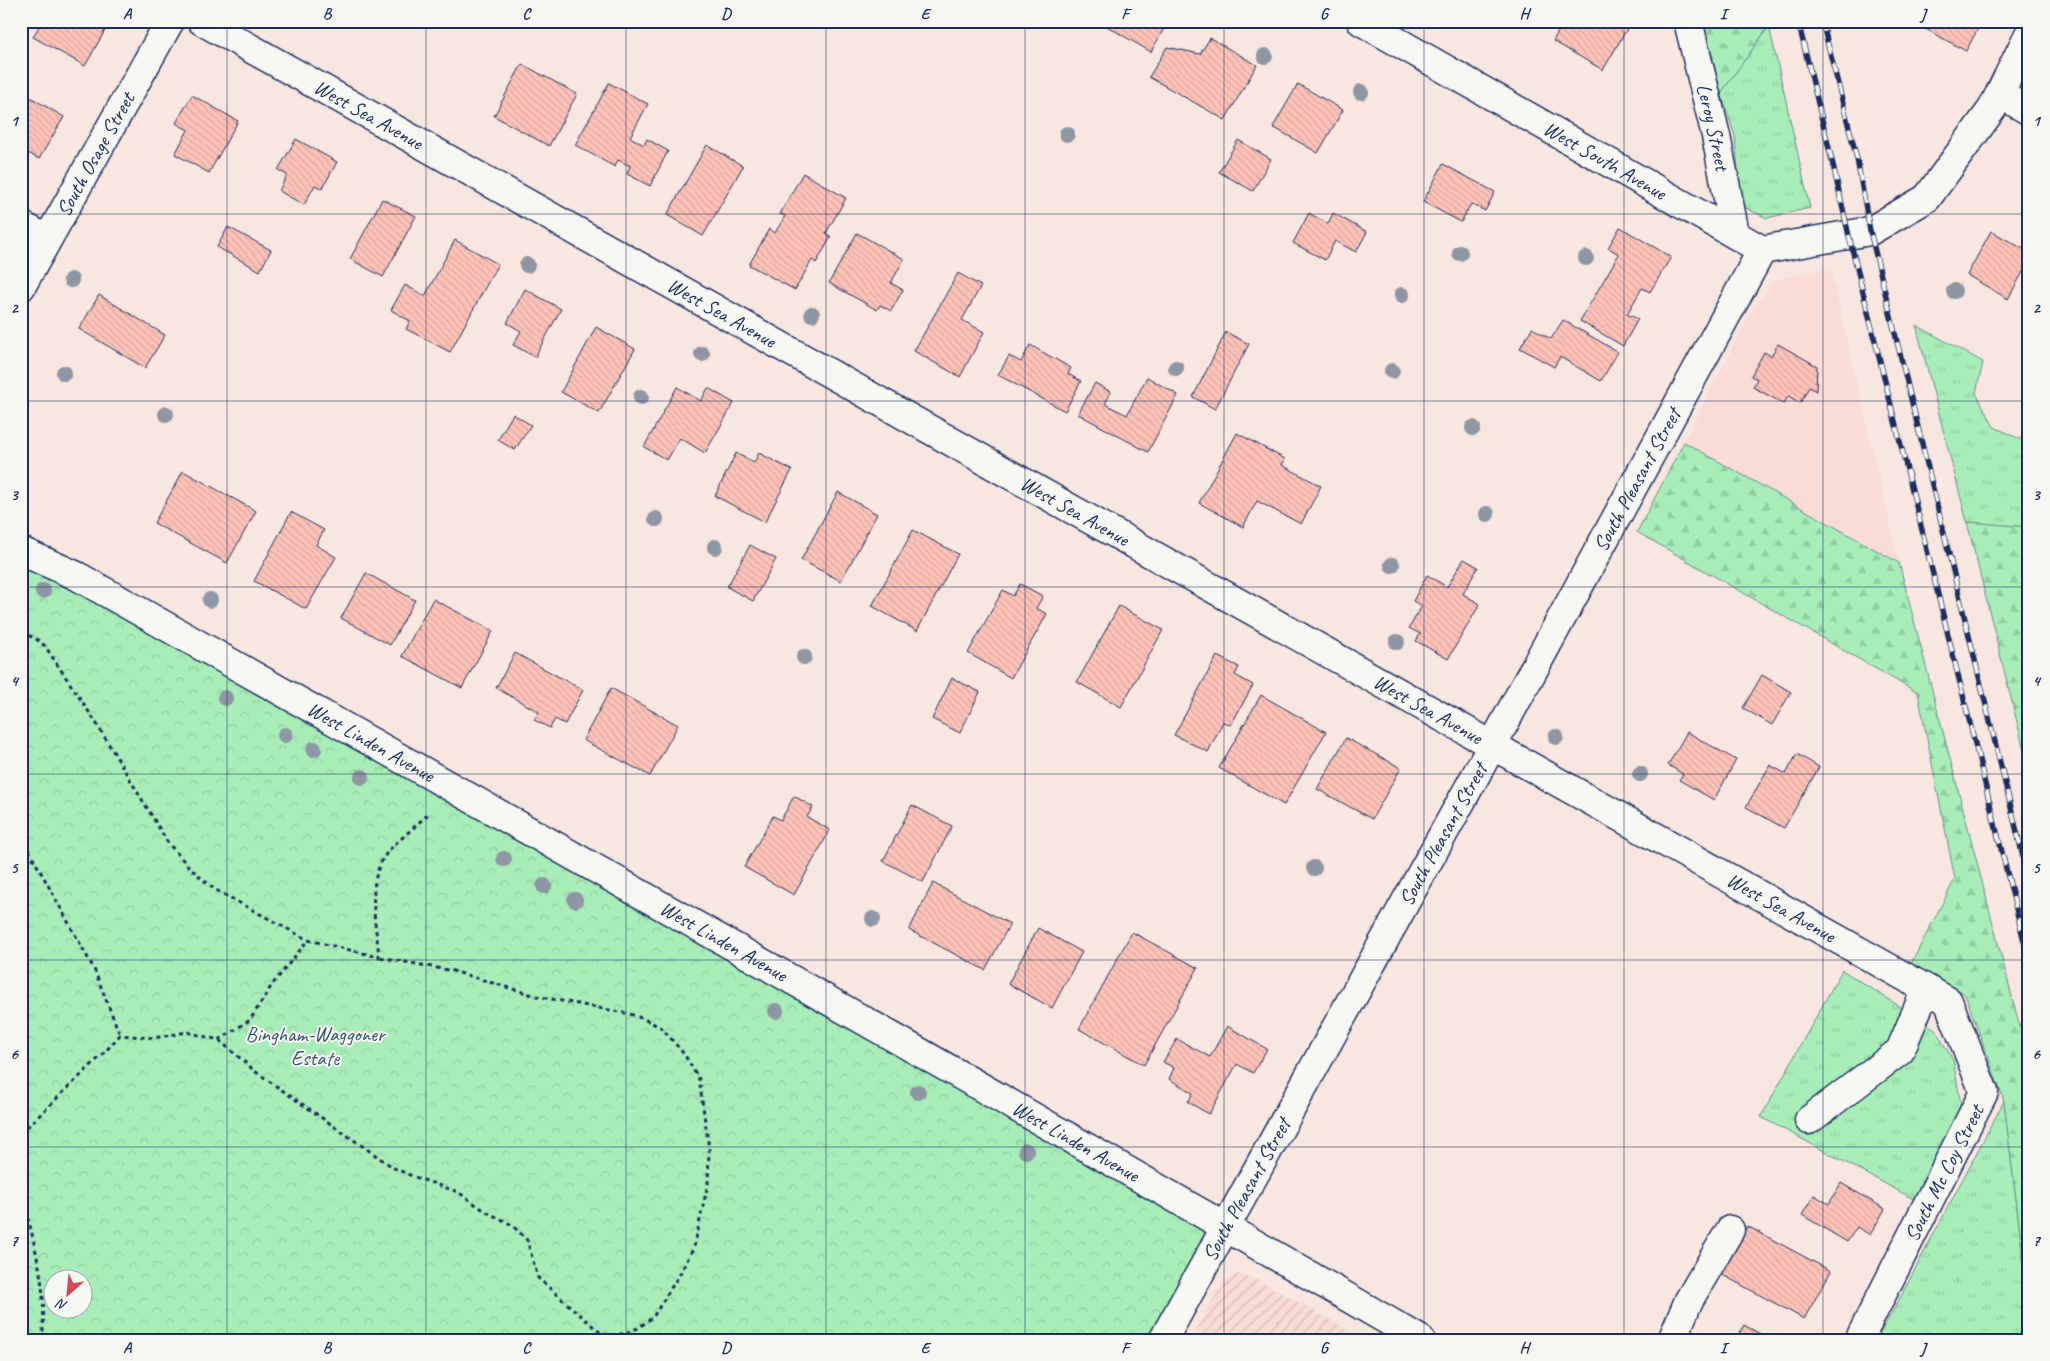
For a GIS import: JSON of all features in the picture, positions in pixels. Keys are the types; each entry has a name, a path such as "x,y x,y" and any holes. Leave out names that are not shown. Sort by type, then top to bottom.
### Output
{"street":[{"name":"South Osage Street","path":"21,287 170,21"},
{"name":"West Sea Avenue","path":"202,21 1493,744 1937,995"},
{"name":"West South Avenue","path":"1361,21 1762,250"},
{"name":"Leroy Street","path":"1688,21 1716,136 1735,234"},
{"path":"1762,250 1870,231 1927,198 1992,109 2029,34"},
{"path":"2000,94 2029,111"},
{"path":"21,225 47,239"},
{"name":"South Pleasant Street","path":"1163,1340 1493,744 1762,250"},
{"name":"West Linden Avenue","path":"21,551 76,576 454,789 1226,1227 1420,1340"},
{"path":"1809,1120 1900,1051 1937,995"},
{"name":"South Mc Coy Street","path":"1859,1340 1984,1092 1937,995"},
{"path":"1672,1340 1689,1300 1730,1230"}],"path":[{"path":"21,633 35,638 45,646 96,721 168,843 190,870 214,889 308,940 379,957 453,971 536,996 637,1016 662,1028 684,1054 699,1079 709,1149 708,1184 694,1247 653,1317 638,1328 616,1335 602,1334 538,1278 527,1240 512,1225 485,1212 458,1192 394,1168 256,1072 220,1040 187,1032 154,1038 120,1034"},
{"path":"379,957 374,894 375,876 382,860 392,847 406,836 454,789"},
{"path":"21,836 94,969 120,1034"},
{"path":"220,1040 250,1020 272,985 308,940"},
{"path":"21,1133 104,1054 120,1034"},
{"path":"21,1203 27,1214 42,1282 44,1311 42,1340"}],"shaded area":[{"path":"1830,267 1899,563 1684,442 1752,311 1773,281"},
{"path":"1239,1274 1260,1281 1366,1340 1190,1340 1224,1280"}],"green space":[{"path":"1703,21 1768,21 1769,26 1721,93"},
{"path":"1769,26 1810,208 1767,218 1741,206 1735,136 1721,93"},
{"path":"1916,325 1983,362 1976,393 1994,427 2029,443 2029,527 1967,522"},
{"path":"1684,442 1899,563 2029,1062 2029,1306 2004,1101 1965,994 1911,964 1955,879 1918,693 1637,532"},
{"path":"1967,522 2029,527 2029,770"},
{"name":"Bingham-Waggoner Estate","path":"21,551 1226,1227 1162,1340 21,1340"},
{"path":"1842,970 1935,1029 1953,1060 1961,1104 1921,1203 1761,1117"},
{"path":"2004,1101 2029,1306 2029,1340 1876,1340 1892,1313"}],"building":[{"path":"42,21 101,21 108,25 85,66 33,37"},
{"path":"1108,21 1168,21 1151,52 1105,25"},
{"path":"1564,21 1631,22 1603,70 1553,41"},
{"path":"1911,21 1982,21 1966,51"},
{"path":"1210,38 1257,65 1225,120 1149,77 1167,47 1200,54"},
{"path":"522,64 577,94 549,146 494,116"},
{"path":"609,83 648,104 630,137 644,145 647,139 668,151 650,186 627,174 630,166 618,160 615,167 575,145"},
{"path":"1298,84 1343,110 1318,153 1273,127"},
{"path":"192,95 238,121 209,173 175,154 188,130 176,123"},
{"path":"30,97 64,117 39,159 21,149 21,111"},
{"path":"296,139 337,162 322,189 315,185 304,205 279,191 287,175 278,170"},
{"path":"1238,140 1271,159 1253,191 1219,172"},
{"path":"707,145 743,166 703,236 667,215"},
{"path":"1443,164 1495,192 1485,211 1471,204 1461,222 1423,202"},
{"path":"803,173 846,198 826,233 831,237 816,263 812,260 795,290 749,265 769,229 775,233 785,216 780,214"},
{"path":"382,199 416,216 383,277 350,259"},
{"path":"1309,213 1328,224 1333,213 1367,232 1356,252 1335,241 1325,260 1293,243"},
{"path":"228,227 271,250 260,271 217,247"},
{"path":"1620,227 1671,257 1650,292 1642,288 1627,314 1638,319 1623,346 1580,321 1619,254 1608,248"},
{"path":"1991,231 2029,252 2029,261 2008,299 1967,275"},
{"path":"857,233 904,259 891,283 903,290 891,311 880,305 877,310 829,283"},
{"path":"455,240 498,264 450,352 406,329 410,321 391,310 405,285 425,296"},
{"path":"958,273 981,286 962,320 984,332 960,377 914,351"},
{"path":"525,289 561,309 535,357 513,345 521,331 507,323"},
{"path":"99,295 165,335 145,368 79,329"},
{"path":"1563,320 1618,352 1601,381 1560,357 1554,367 1520,348 1532,328 1551,339"},
{"path":"596,327 635,349 599,413 561,392"},
{"path":"1226,332 1249,344 1215,409 1193,397"},
{"path":"1778,344 1817,366 1816,391 1809,387 1800,403 1788,396 1784,404 1753,387 1757,379 1751,376 1764,352 1771,356"},
{"path":"1030,345 1071,368 1068,374 1081,381 1065,411 998,375 1009,356 1021,362"},
{"path":"1147,377 1178,395 1148,452 1078,414 1095,383 1111,392 1105,404 1127,415"},
{"path":"677,387 701,401 708,388 734,403 705,453 680,438 667,460 644,447"},
{"path":"513,414 531,425 515,450 498,440"},
{"path":"1237,433 1285,459 1282,465 1321,486 1301,524 1257,501 1243,527 1199,503"},
{"path":"736,453 754,463 759,453 792,470 765,522 715,496"},
{"path":"183,471 256,511 227,563 154,523"},
{"path":"838,492 877,514 841,581 801,560"},
{"path":"291,512 324,530 316,545 336,557 306,609 254,581"},
{"path":"913,530 958,554 917,631 872,606"},
{"path":"750,545 776,559 753,601 727,587"},
{"path":"1464,559 1478,567 1463,594 1480,604 1448,659 1416,641 1420,634 1409,628 1422,606 1413,601 1427,575 1447,587"},
{"path":"366,573 415,600 390,645 341,618"},
{"path":"1020,584 1043,596 1036,608 1047,614 1011,678 968,653 1003,590 1013,596"},
{"path":"433,599 493,631 462,688 402,656"},
{"path":"1119,606 1163,630 1121,707 1077,682"},
{"path":"515,653 583,690 565,724 555,719 550,728 534,720 539,712 496,688"},
{"path":"1217,656 1239,667 1235,675 1253,685 1231,725 1223,722 1208,752 1174,735"},
{"path":"1762,675 1791,692 1772,725 1743,708"},
{"path":"952,678 980,692 960,733 932,719"},
{"path":"611,688 678,725 650,776 583,740"},
{"path":"1261,695 1326,732 1284,805 1219,768"},
{"path":"1687,732 1736,760 1714,800 1679,780 1683,774 1668,765"},
{"path":"1346,738 1401,768 1372,819 1317,789"},
{"path":"1797,754 1819,767 1784,828 1746,807 1770,765 1786,774"},
{"path":"794,796 813,807 807,817 830,830 794,895 744,867 773,816 781,820"},
{"path":"912,805 952,826 923,882 883,861"},
{"path":"933,883 1010,924 985,970 909,930"},
{"path":"1038,928 1082,952 1052,1008 1008,984"},
{"path":"1132,932 1198,968 1144,1065 1079,1029"},
{"path":"1227,1026 1267,1049 1253,1073 1237,1064 1209,1114 1188,1102 1193,1093 1169,1079 1174,1068 1163,1062 1177,1039 1210,1057"},
{"path":"1841,1183 1885,1209 1870,1235 1857,1227 1847,1242 1802,1215 1814,1195 1829,1204"},
{"path":"1747,1226 1831,1271 1804,1319 1721,1274"},
{"path":"1744,1325 1771,1340 1736,1340"}],"railway":[{"path":"1798,21 1849,236 2029,961"},
{"path":"1822,21 1857,159 1870,231 2029,881"}]}
